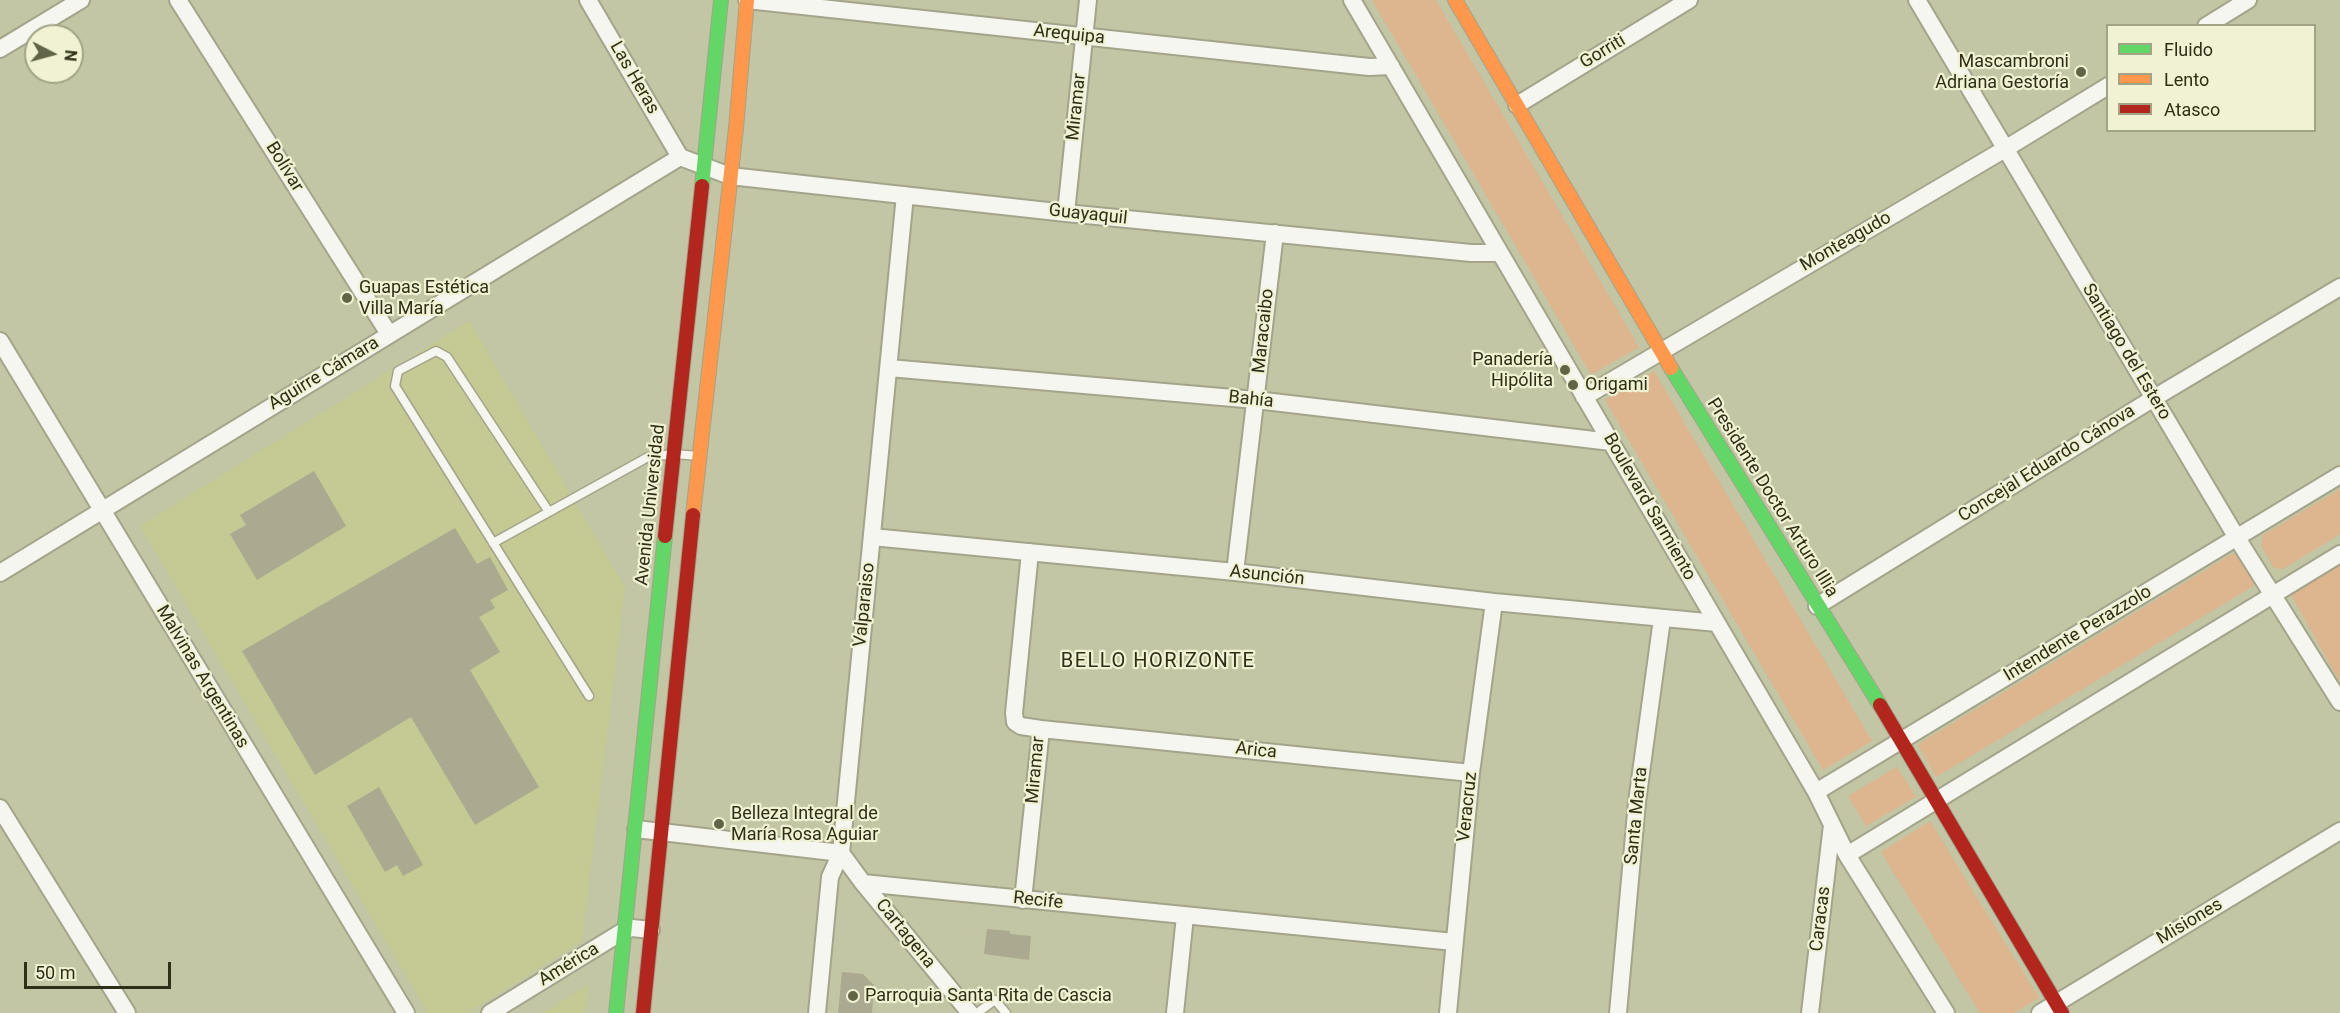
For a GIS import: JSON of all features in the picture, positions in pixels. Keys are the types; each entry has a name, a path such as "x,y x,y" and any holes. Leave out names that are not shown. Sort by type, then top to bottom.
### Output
{"main road":[{"name":"Avenida Universidad","path":"616,1013 721,0"},
{"path":"643,1013 747,0"},
{"name":"Presidente Doctor Arturo Illia","path":"1455,0 1661,351 1817,606 1903,741 2059,1008"}],"street":[{"path":"0,49 81,0"},
{"name":"Bolívar","path":"178,0 389,334"},
{"name":"Las Heras","path":"588,0 680,157"},
{"name":"Arequipa","path":"747,0 1369,67 1391,66"},
{"name":"Miramar","path":"1066,213 1088,0"},
{"name":"Boulevard Sarmiento","path":"1352,0 1816,792 1847,855 1946,1013"},
{"name":"Gorriti","path":"1517,105 1689,0"},
{"name":"Santiago del Estero","path":"1917,0 2237,538 2340,702"},
{"path":"2209,24 2248,0"},
{"name":"Monteagudo","path":"1584,397 2106,87"},
{"name":"Aguirre Cámara","path":"0,573 680,157"},
{"name":"Guayaquil","path":"680,157 730,176 1066,213 1471,253 1500,253"},
{"name":"Valparaiso","path":"818,1013 830,877 841,853 905,195"},
{"name":"Maracaibo","path":"1235,572 1275,232"},
{"name":"Concejal Eduardo Cánova","path":"1817,606 2154,398 2340,287"},
{"name":"Malvinas Argentinas","path":"0,340 406,1013"},
{"name":"Bahía","path":"889,368 1256,400 1611,442"},
{"name":"Intendente Perazzolo","path":"1816,792 2340,475"},
{"name":"Asunción","path":"872,537 1235,572 1494,602 1717,623"},
{"name":"Miramar","path":"1023,900 1041,729 1021,726 1015,722 1014,713 1030,552"},
{"path":"1847,855 2340,554"},
{"name":"Veracruz","path":"1448,1013 1471,773 1494,602"},
{"name":"Santa Marta","path":"1618,1013 1637,802 1662,619"},
{"name":"Arica","path":"1041,729 1471,773"},
{"path":"0,808 127,1013"},
{"name":"Caracas","path":"1810,1013 1832,825"},
{"path":"636,829 841,853 863,883"},
{"name":"Misiones","path":"2040,1013 2059,1008 2340,831"},
{"name":"Recife","path":"863,883 1454,942"},
{"name":"Cartagena","path":"863,883 970,1013"},
{"path":"1174,1013 1185,916"},
{"path":"625,930 632,928 651,930"},
{"name":"América","path":"489,1013 625,930"}],"lane":[{"path":"549,512 447,357 436,351 398,371 395,386 589,696"},
{"path":"494,543 648,457 674,454 699,456"},
{"path":"977,1013 995,1000 1006,1013"}],"shaded area":[{"path":"1372,0 1436,0 1639,347 1591,375"},
{"path":"469,321 625,587 582,941 467,1013 428,1013 140,526"},
{"path":"1654,371 1872,741 1823,770 1605,400"},
{"path":"2340,489 2340,534 2283,569 2274,568 2261,546 2263,535"},
{"path":"2232,554 2238,554 2255,580 2252,587 1936,777 1918,745 1920,743"},
{"path":"2340,560 2340,682 2291,593"},
{"path":"1897,767 1916,797 1866,826 1848,796"},
{"path":"1930,821 2039,998 2014,1013 1980,1013 1881,852"},
{"path":"589,984 585,1013 542,1013"}],"building":[{"path":"314,471 346,526 257,580 230,534 246,525 240,515"},
{"path":"455,528 477,564 490,557 508,590 490,600 495,608 479,617 500,652 470,670 539,787 475,825 411,717 315,775 242,651"},
{"path":"379,787 423,865 403,876 397,865 385,872 347,806"},
{"path":"987,929 1031,936 1029,960 984,954"},
{"path":"842,972 863,974 874,985 872,1013 838,1013"}],"traffic: fast":[{"path":"702,186 721,0"},
{"path":"1671,368 1880,705"},
{"path":"616,1013 665,536"}],"traffic: slow":[{"path":"693,515 736,128 747,0"},
{"path":"1455,0 1671,368"}],"traffic: jam":[{"path":"665,536 702,186"},
{"path":"643,1013 693,515"},
{"path":"1880,705 2062,1013"}],"place":[{"name":"Mascambroni Adriana Gestoría","path":"2081,72"},
{"name":"Guapas Estética Villa María","path":"347,298"},
{"name":"Panadería Hipólita","path":"1565,370"},
{"name":"Origami","path":"1573,385"},
{"name":"Belleza Integral de María Rosa Aguiar","path":"719,824"},
{"name":"Parroquia Santa Rita de Cascia","path":"853,996"}],"district":[{"name":"BELLO HORIZONTE","path":"1158,662"}]}
